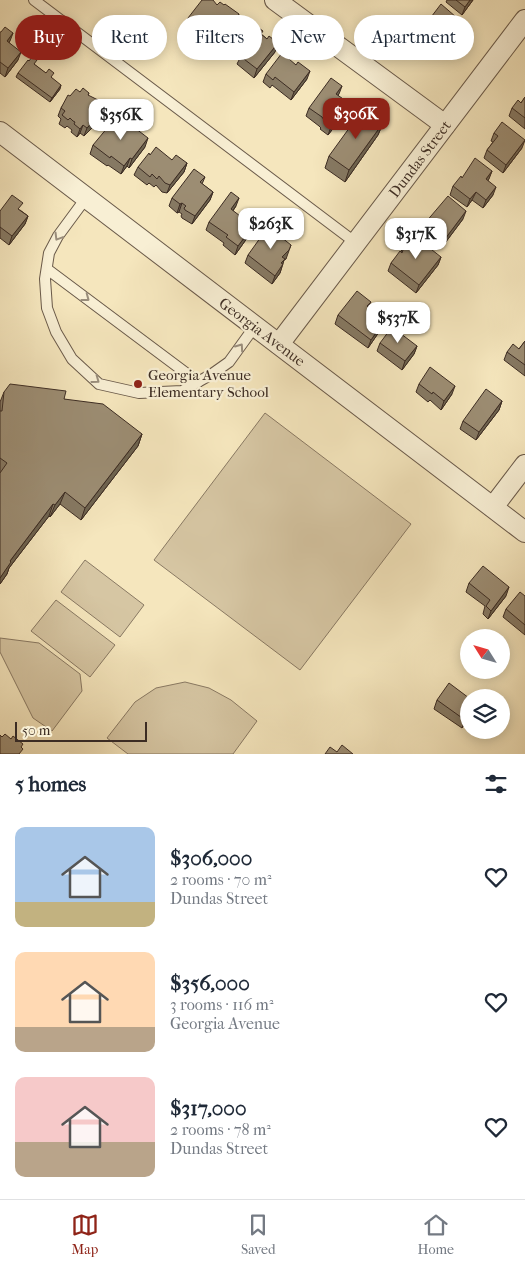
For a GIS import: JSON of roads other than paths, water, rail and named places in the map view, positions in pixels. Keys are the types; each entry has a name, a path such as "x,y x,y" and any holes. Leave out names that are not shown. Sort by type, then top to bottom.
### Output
{"street":[{"path":"275,0 445,125"},
{"name":"Dundas Street","path":"279,344 525,20"},
{"name":"Georgia Avenue","path":"0,132 525,532"},
{"path":"494,507 525,465"}],"lane":[{"path":"34,0 356,243"},
{"path":"86,198 58,236 49,253 45,279 47,308 56,332 72,359 99,384 139,393 182,391 229,362 255,326"},
{"path":"46,269 198,382"}],"place":[{"name":"Georgia Avenue Elementary School","path":"138,384"}]}
